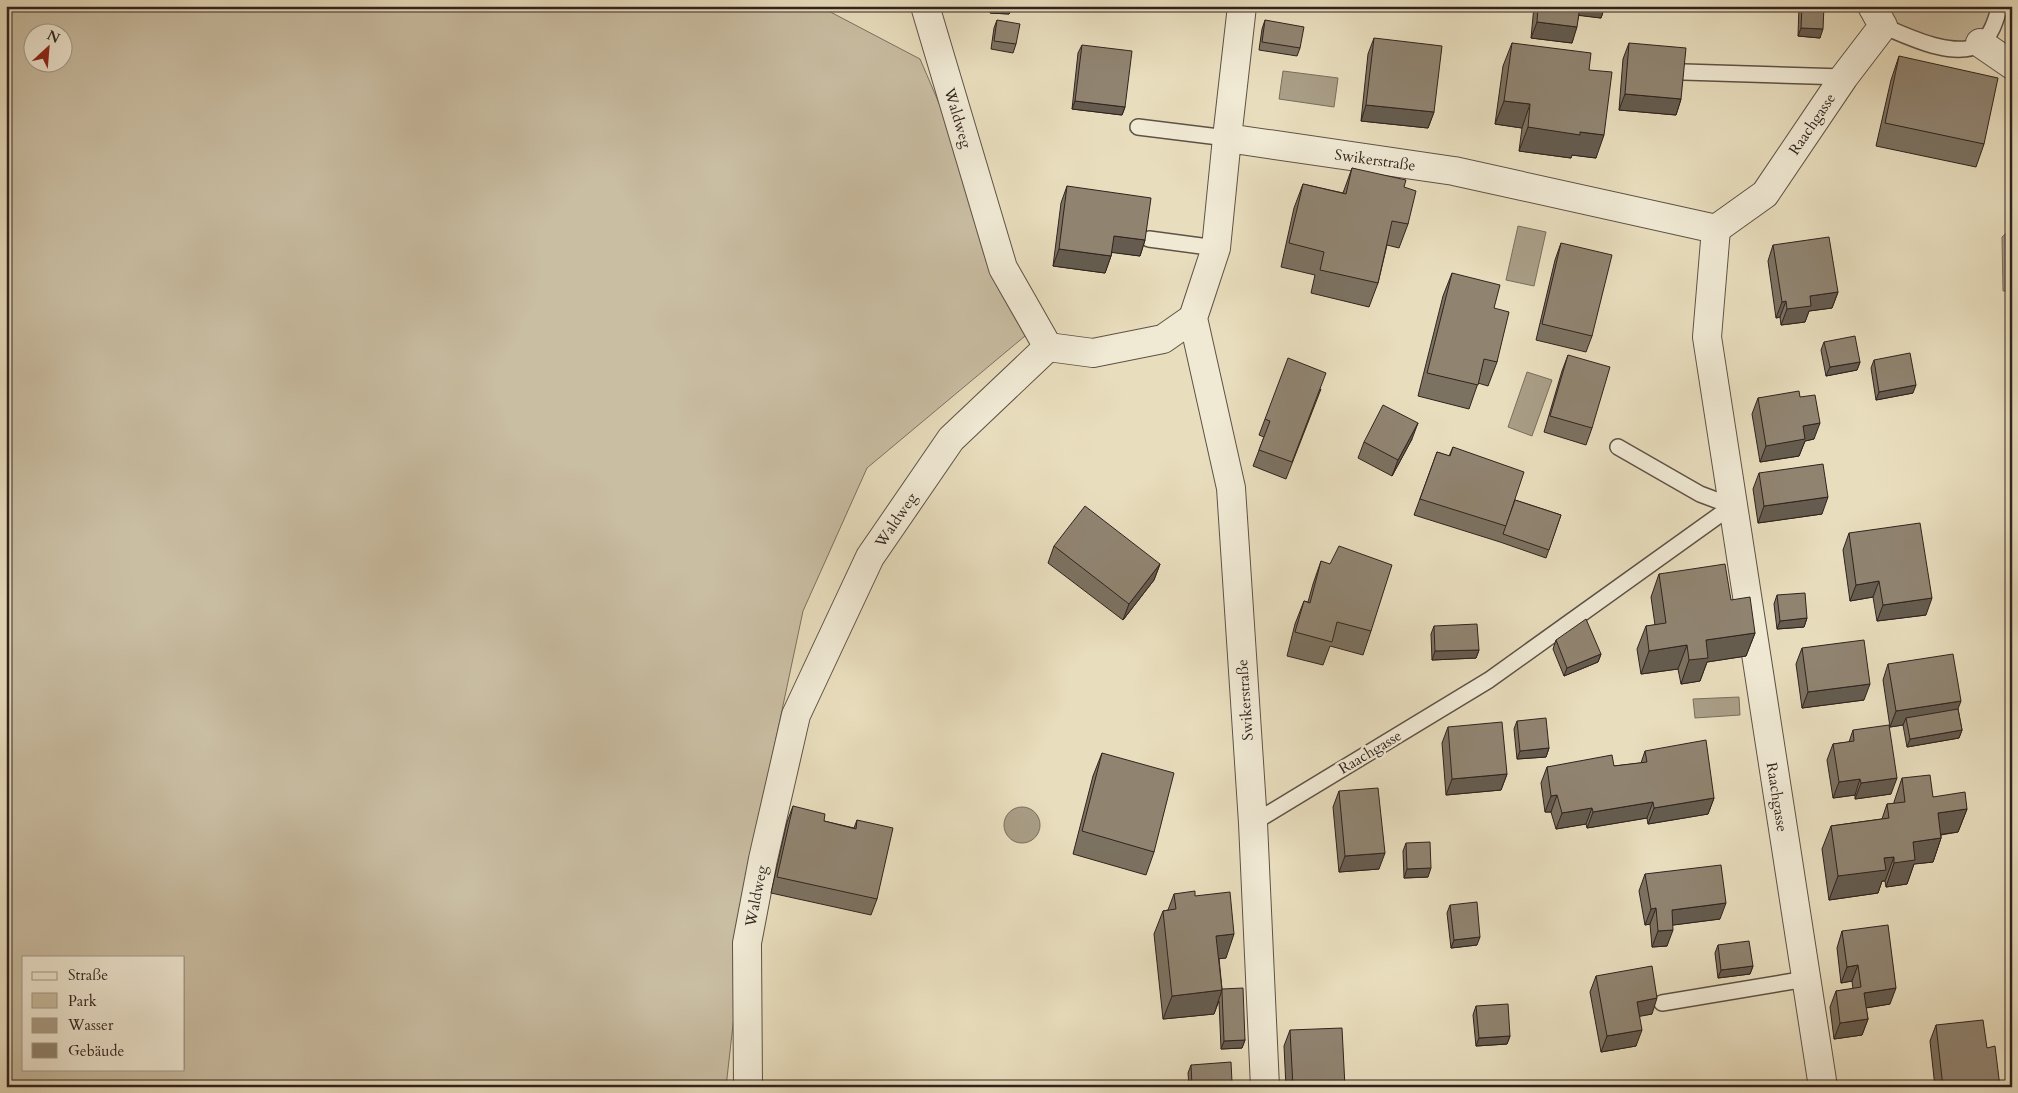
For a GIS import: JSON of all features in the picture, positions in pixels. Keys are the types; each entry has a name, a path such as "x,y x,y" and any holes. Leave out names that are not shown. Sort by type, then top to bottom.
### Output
{"street":[{"name":"Waldweg","path":"748,1087 747,943 763,859 796,714 870,558 951,439 1048,346 1004,268 924,6"},
{"path":"1048,346 1093,353 1163,339 1193,318 1216,248 1242,6"},
{"name":"Raachgasse","path":"1823,1087 1707,337 1716,229 1765,194 1844,77 1878,16"},
{"path":"1980,44 2012,65"},
{"name":"Swikerstraße","path":"1227,138 1454,172 1716,229"},
{"name":"Swikerstraße","path":"1193,318 1231,488 1252,823 1265,1087"}],"lane":[{"path":"1878,16 1923,44 1964,49 1980,44 1995,26 2000,6"},
{"path":"1684,72 1844,77"},
{"path":"1138,127 1227,138"},
{"path":"1150,239 1216,248"},
{"path":"1618,447 1700,494 1732,506"},
{"name":"Raachgasse","path":"1252,823 1488,680 1732,506"},
{"path":"1662,1003 1806,979"}],"green space":[{"path":"6,6 819,6 920,59 1009,266 1025,336 867,468 803,611 753,847 726,1087 6,1087"},
{"path":"1872,6 2000,6 1980,43 1923,44"}],"water":[{"path":"1283,71 1338,78 1334,107 1279,99"},
{"path":"1518,226 1546,232 1534,286 1506,280"},
{"path":"2012,228 2012,291 2003,291 2002,237"},
{"path":"1527,372 1552,380 1532,436 1508,427"},
{"path":"1739,697 1740,715 1695,718 1693,699"},
{"path":"1022,807 1035,812 1040,825 1035,838 1022,843 1009,838 1004,825 1009,812"}],"building":[{"path":"1538,6 1580,6 1577,27 1537,22"},
{"path":"1802,6 1824,6 1823,29 1801,28"},
{"path":"997,20 1020,24 1016,44 994,41"},
{"path":"1265,20 1304,27 1300,48 1262,42"},
{"path":"1374,38 1442,46 1434,112 1366,105"},
{"path":"1512,43 1591,53 1589,70 1612,72 1604,135 1580,132 1580,135 1528,127 1530,104 1504,101"},
{"path":"1629,43 1686,48 1681,99 1625,94"},
{"path":"1082,45 1132,51 1125,107 1075,101"},
{"path":"1899,56 1998,78 1984,144 1885,123"},
{"path":"1352,168 1406,180 1404,187 1416,191 1408,224 1392,221 1378,283 1320,270 1324,252 1289,243 1303,184 1346,194"},
{"path":"1067,186 1151,198 1145,240 1114,236 1111,256 1059,249"},
{"path":"1829,237 1838,292 1810,296 1811,306 1787,309 1786,301 1782,302 1773,245"},
{"path":"1561,243 1612,255 1592,336 1542,324"},
{"path":"1452,273 1500,285 1494,308 1509,312 1497,362 1484,359 1478,385 1427,373"},
{"path":"1855,336 1860,362 1830,367 1824,342"},
{"path":"1910,353 1916,385 1879,392 1874,360"},
{"path":"1568,355 1610,367 1592,428 1550,416"},
{"path":"1288,358 1326,373 1292,462 1259,450 1270,421 1265,419"},
{"path":"1799,391 1800,397 1815,395 1820,423 1803,426 1805,439 1766,446 1758,398"},
{"path":"1383,405 1418,423 1398,460 1364,442"},
{"path":"1453,447 1524,472 1506,526 1420,499 1437,452 1450,456"},
{"path":"1823,464 1828,497 1764,506 1759,473"},
{"path":"1515,500 1561,515 1549,550 1503,534"},
{"path":"1085,506 1160,564 1129,604 1054,546"},
{"path":"1920,523 1932,598 1883,605 1879,581 1856,585 1849,533"},
{"path":"1339,546 1392,565 1371,631 1337,622 1332,642 1295,632 1304,601 1310,603 1321,561 1330,564"},
{"path":"1725,564 1731,600 1750,597 1755,633 1706,640 1708,658 1689,660 1687,645 1649,651 1646,626 1666,623 1659,574"},
{"path":"1805,593 1807,618 1780,621 1777,595"},
{"path":"1586,619 1601,654 1567,668 1556,640"},
{"path":"1477,624 1479,650 1435,651 1434,626"},
{"path":"1864,640 1870,684 1808,692 1802,648"},
{"path":"1953,654 1961,701 1896,711 1888,664"},
{"path":"1958,709 1962,730 1910,739 1906,718"},
{"path":"1546,718 1549,748 1520,751 1517,721"},
{"path":"1502,722 1507,774 1452,779 1448,727"},
{"path":"1889,725 1897,778 1861,783 1860,779 1839,782 1833,744 1854,741 1853,730"},
{"path":"1706,740 1714,798 1654,808 1653,802 1593,812 1592,808 1562,813 1557,795 1551,796 1547,767 1612,755 1614,766 1647,762 1645,751"},
{"path":"1102,753 1174,773 1154,852 1082,831"},
{"path":"1930,775 1933,797 1965,792 1967,809 1938,813 1941,838 1913,842 1915,860 1894,863 1894,857 1884,858 1886,870 1838,876 1831,826 1889,818 1887,804 1905,802 1902,778"},
{"path":"1378,788 1385,853 1345,856 1339,791"},
{"path":"793,806 825,814 824,821 856,829 857,820 893,828 877,899 777,877"},
{"path":"1430,842 1431,868 1407,869 1406,843"},
{"path":"1721,865 1726,903 1672,910 1673,930 1658,931 1656,908 1651,909 1645,874"},
{"path":"1195,891 1195,896 1230,892 1234,934 1216,936 1222,990 1172,996 1163,911 1176,909 1174,894"},
{"path":"1477,902 1480,937 1454,940 1450,905"},
{"path":"1888,925 1896,988 1864,993 1868,1019 1840,1023 1836,991 1861,987 1858,965 1847,967 1842,931"},
{"path":"1749,941 1753,966 1721,970 1718,945"},
{"path":"1652,966 1657,998 1637,1002 1642,1030 1607,1036 1596,976"},
{"path":"1243,988 1245,1040 1224,1041 1222,989"},
{"path":"1508,1004 1510,1036 1479,1038 1476,1006"},
{"path":"1983,1020 1987,1048 1995,1046 2000,1087 1943,1087 1936,1025"},
{"path":"1342,1028 1345,1087 1293,1087 1290,1030"},
{"path":"1231,1062 1232,1082 1192,1085 1191,1065"}]}
